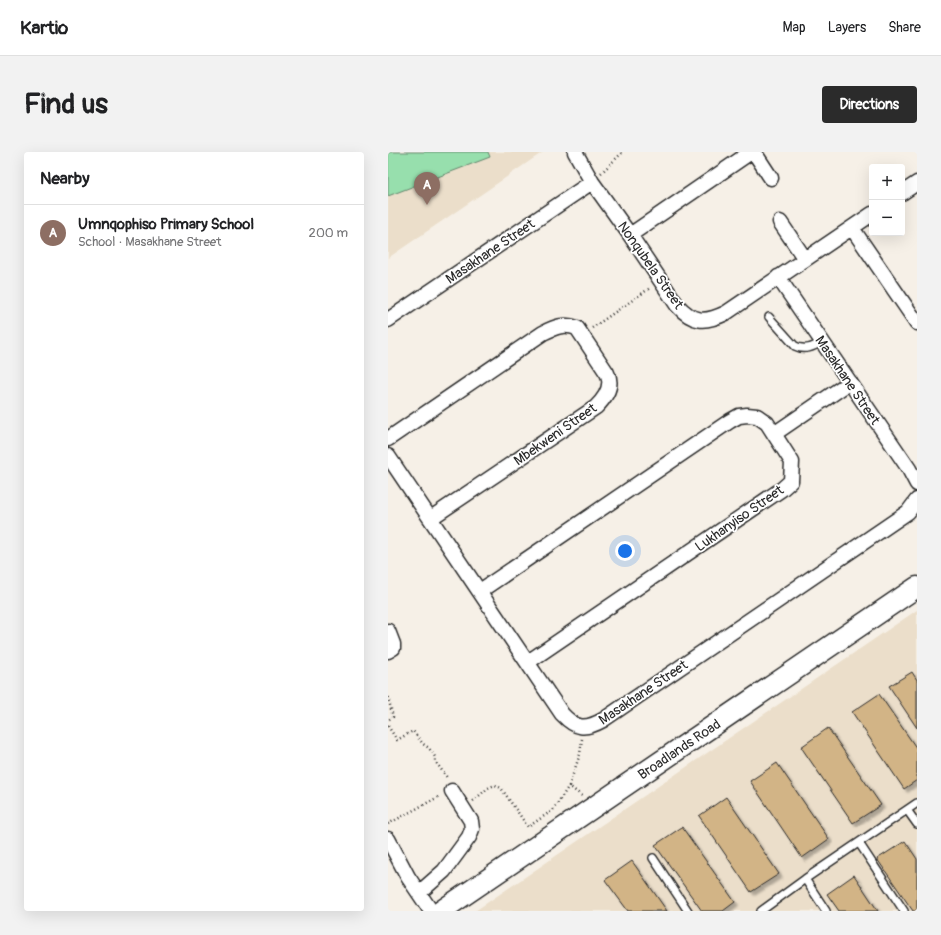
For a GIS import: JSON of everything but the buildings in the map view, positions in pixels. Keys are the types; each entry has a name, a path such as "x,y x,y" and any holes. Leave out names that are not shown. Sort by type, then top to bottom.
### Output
{"main road":[{"name":"Broadlands Road","path":"441,911 917,587"}],"street":[{"name":"Nonqubela Street","path":"575,152 592,182 682,311 697,320 707,320 726,313 869,216"},
{"path":"630,235 752,152 771,178"},
{"name":"Masakhane Street","path":"388,320 592,182"},
{"path":"905,191 917,183"},
{"path":"780,222 805,259"},
{"path":"852,228 917,323"},
{"name":"Masakhane Street","path":"778,277 914,477 917,484"},
{"name":"Mbekweni Street","path":"388,439 543,333 563,325 577,328 610,377 608,392 596,407 431,518"},
{"path":"774,434 850,382"},
{"name":"Lukhanyiso Street","path":"480,591 730,421 747,414 757,416 767,423 792,462 791,481 782,489 528,662"},
{"name":"Masakhane Street","path":"388,456 562,714 571,724 584,727 593,726 610,716 908,512 917,500"},
{"path":"388,631 393,644 393,648 388,651"},
{"path":"419,893 444,871 469,837 472,827 471,822 452,790"},
{"path":"388,839 408,878 432,911"}],"lane":[{"path":"769,317 795,346 801,349 811,348 822,342"},
{"path":"761,911 805,879 917,803"},
{"path":"907,810 917,824"},
{"path":"859,842 904,911"},
{"path":"653,858 688,911"},
{"path":"805,879 826,911"}],"path":[{"path":"592,182 623,152"},
{"path":"583,337 603,320 661,281"},
{"path":"388,697 393,717 388,720"},
{"path":"388,726 396,740 413,731 423,744 429,748 452,786 452,790 388,824"},
{"path":"463,809 488,788 495,785 501,788 528,827 553,810 570,786 580,754 584,727"},
{"path":"570,786 581,794 591,809"}],"shaded area":[{"path":"388,152 543,152 388,258"},
{"path":"917,610 917,911 475,911"}],"green space":[{"path":"388,152 488,152 490,157 388,196"}],"place":[{"name":"Umnqophiso Primary School","path":"427,205"}]}
